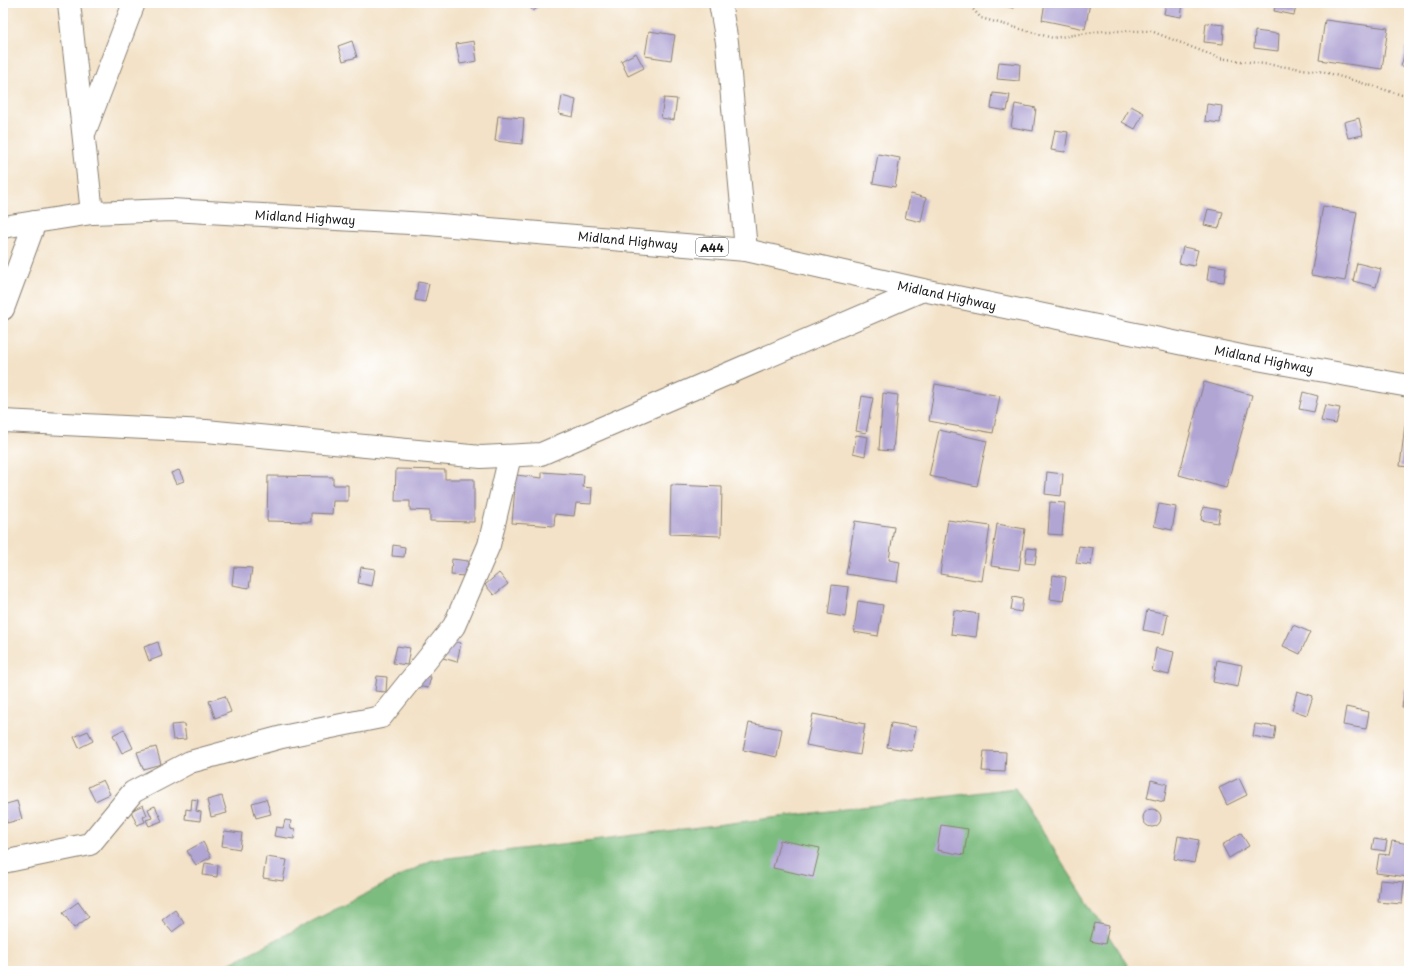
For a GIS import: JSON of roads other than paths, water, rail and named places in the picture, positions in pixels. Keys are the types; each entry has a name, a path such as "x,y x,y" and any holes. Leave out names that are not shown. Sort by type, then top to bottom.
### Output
{"street":[{"path":"69,3 92,213"},
{"path":"83,134 134,3"},
{"path":"720,3 727,42 746,250"},
{"name":"Midland Highway","path":"3,227 92,213 171,210 428,224 746,250 923,290 1246,356 1409,386"},
{"path":"3,309 36,222"},
{"path":"3,421 206,431 481,457 541,454 923,290"},
{"path":"3,862 90,844 133,792 190,762 282,738 381,717 454,626 489,545 510,456"}]}
